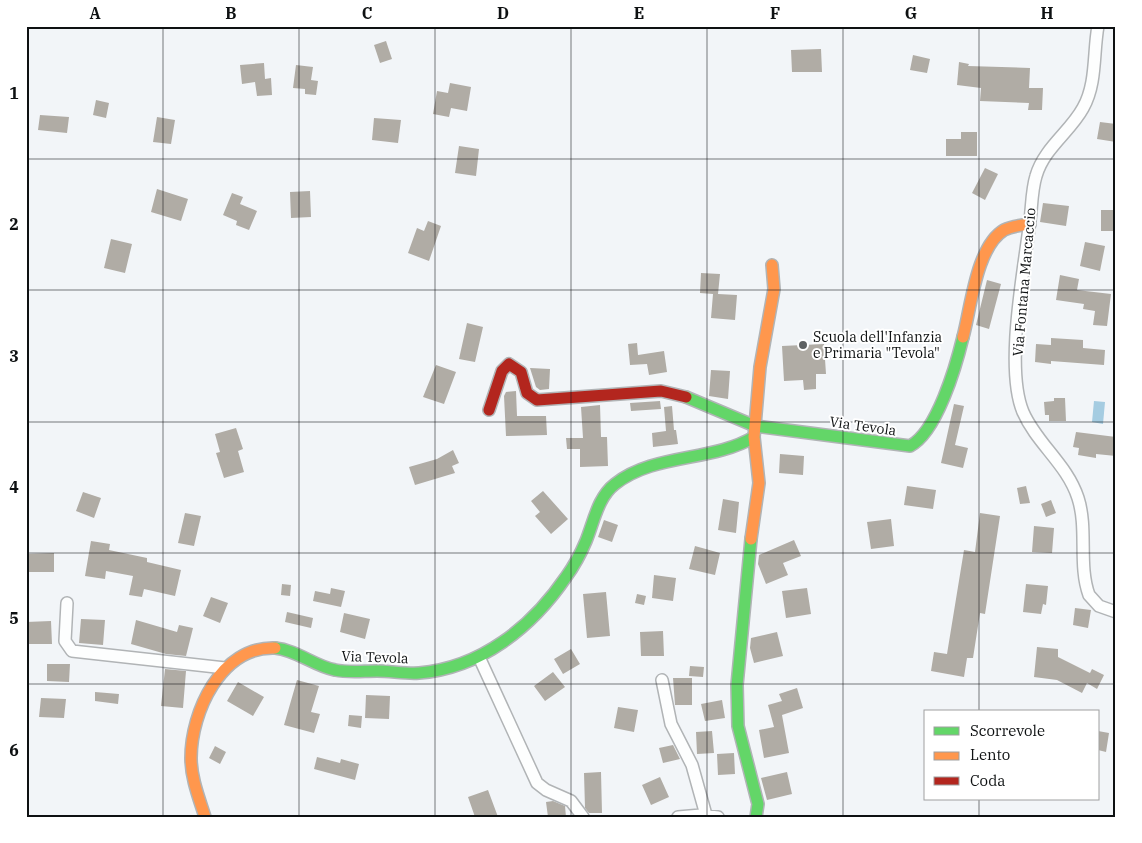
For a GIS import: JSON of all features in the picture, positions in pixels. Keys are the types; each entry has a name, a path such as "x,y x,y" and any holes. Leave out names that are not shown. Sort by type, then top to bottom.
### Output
{"street":[{"name":"Via Fontana Marcaccio","path":"1098,26 1093,78 1087,101 1078,116 1050,149 1039,168 1033,188 1017,343 1019,399 1030,424 1062,467 1077,496 1089,595 1099,606 1116,612"},
{"name":"Via Tevola","path":"489,410 502,371 509,364 517,367 522,373 527,393 535,399 662,391 686,397 754,431 902,447 914,445 932,419 952,372 981,269 990,247 1004,230 1012,226 1030,224"},
{"path":"756,817 759,807 741,742 736,693 746,578 759,483 754,431 760,367 774,289 772,265"},
{"name":"Via Tevola","path":"204,817 193,774 192,739 211,689 225,668 251,653 270,648 290,651 326,668 346,672 420,673 478,657 520,628 562,582 581,552 600,504 614,484 636,473 734,447 754,431"},
{"path":"67,604 65,641 72,651 225,668"},
{"path":"478,657 537,782 546,790 568,799 583,817"},
{"path":"662,680 671,724 692,765 706,815"},
{"path":"678,817 706,815 718,817"}],"water":[{"path":"1094,401 1105,402 1103,424 1092,422"}],"building":[{"path":"386,41 392,59 380,63 374,45"},
{"path":"821,49 822,72 792,72 791,50"},
{"path":"913,55 930,59 927,73 910,70"},
{"path":"959,62 969,64 968,66 1030,68 1029,88 1043,88 1042,110 1028,110 1029,103 980,101 981,88 957,85"},
{"path":"264,63 265,79 271,78 272,95 257,96 255,82 242,84 240,65"},
{"path":"296,65 313,67 311,80 318,81 316,95 305,94 305,89 293,88"},
{"path":"450,83 471,87 467,111 451,108 449,117 433,114 437,91 448,93"},
{"path":"96,100 109,103 106,118 93,115"},
{"path":"40,115 69,117 67,133 38,130"},
{"path":"157,117 175,120 171,144 153,142"},
{"path":"374,118 401,120 398,143 372,140"},
{"path":"1100,122 1116,124 1116,142 1097,139"},
{"path":"961,132 977,132 977,156 946,156 946,139 961,139"},
{"path":"459,146 479,149 476,176 455,173"},
{"path":"985,168 998,174 985,200 972,193"},
{"path":"157,189 188,199 181,221 151,212"},
{"path":"310,191 311,217 291,218 290,192"},
{"path":"232,193 243,197 240,204 257,211 249,230 236,225 237,221 223,215"},
{"path":"1043,203 1069,206 1066,226 1040,222"},
{"path":"1101,210 1116,210 1116,231 1101,231"},
{"path":"428,221 441,226 429,261 408,253 417,228 424,231"},
{"path":"111,239 132,244 125,273 104,268"},
{"path":"1085,242 1105,246 1100,271 1080,266"},
{"path":"701,273 720,274 718,294 737,295 735,320 711,318 713,294 700,293"},
{"path":"1060,275 1079,279 1077,290 1111,294 1107,326 1093,325 1095,311 1083,309 1084,304 1056,300"},
{"path":"987,280 1001,284 989,329 976,325"},
{"path":"467,323 483,327 475,362 459,359"},
{"path":"1051,338 1083,340 1083,348 1105,350 1104,365 1051,361 1051,364 1035,362 1036,344 1051,345"},
{"path":"637,343 638,355 664,351 667,372 649,375 647,364 630,365 628,344"},
{"path":"824,344 826,374 816,374 816,389 804,390 803,380 784,381 782,346"},
{"path":"436,365 456,372 444,404 423,397"},
{"path":"530,368 550,369 549,389 540,390 536,387"},
{"path":"711,370 730,371 728,399 709,396"},
{"path":"516,391 517,416 546,416 547,435 506,436 504,396 506,392"},
{"path":"1054,398 1065,398 1066,421 1049,421 1049,415 1045,415 1044,402 1054,401"},
{"path":"660,401 661,409 631,411 630,403"},
{"path":"954,404 964,406 955,445 968,448 963,468 941,463"},
{"path":"600,405 601,437 607,437 608,466 580,467 580,449 567,449 566,438 583,438 581,407"},
{"path":"672,406 674,430 676,430 678,444 653,447 652,433 666,431 664,407"},
{"path":"236,428 243,449 238,451 244,472 224,478 216,453 220,452 215,434"},
{"path":"1076,432 1116,437 1116,456 1096,454 1096,458 1078,455 1079,448 1073,447"},
{"path":"453,450 459,463 452,466 455,473 415,485 409,467 437,459"},
{"path":"780,454 804,456 803,475 779,473"},
{"path":"907,486 936,490 933,509 904,505"},
{"path":"1026,486 1030,503 1020,504 1017,488"},
{"path":"543,491 568,519 551,534 535,516 540,512 531,501"},
{"path":"83,492 101,498 94,518 76,511"},
{"path":"723,499 739,502 736,533 718,530"},
{"path":"1051,500 1056,513 1046,517 1041,504"},
{"path":"185,513 201,516 194,546 178,543"},
{"path":"980,513 1000,516 985,614 980,613 973,658 967,658 964,677 931,671 934,652 947,654 964,550 975,552"},
{"path":"891,519 894,546 871,549 867,522"},
{"path":"604,520 618,525 612,542 598,537"},
{"path":"1034,526 1054,528 1052,553 1032,552"},
{"path":"794,540 801,556 783,563 788,575 766,584 758,564 759,555"},
{"path":"91,541 110,544 109,550 147,558 147,562 181,570 175,596 144,589 142,597 129,595 133,576 106,571 105,579 85,576"},
{"path":"695,546 720,553 715,575 689,569"},
{"path":"54,553 54,572 26,572 26,554"},
{"path":"654,575 676,578 673,601 652,598"},
{"path":"282,584 291,585 290,596 281,595"},
{"path":"1026,584 1048,586 1046,605 1043,604 1041,614 1023,612"},
{"path":"331,588 345,591 341,607 313,601 315,591 330,594"},
{"path":"807,588 811,614 786,618 782,591"},
{"path":"606,592 610,636 587,638 583,594"},
{"path":"637,594 646,596 644,605 635,603"},
{"path":"211,597 228,603 220,623 203,616"},
{"path":"1075,608 1091,610 1088,628 1073,625"},
{"path":"287,612 313,618 311,628 285,622"},
{"path":"344,613 370,619 365,639 340,632"},
{"path":"81,619 105,620 103,645 79,643"},
{"path":"136,620 177,632 179,625 193,628 186,656 166,654 131,644"},
{"path":"51,621 52,644 26,644 26,622"},
{"path":"663,631 664,656 641,656 640,632"},
{"path":"777,632 783,656 754,663 750,648 751,638"},
{"path":"1037,647 1058,649 1058,657 1090,673 1092,669 1104,675 1097,689 1087,683 1082,693 1057,680 1034,677"},
{"path":"571,649 580,664 563,674 554,659"},
{"path":"47,664 70,664 69,682 47,681"},
{"path":"690,666 704,667 703,677 689,676"},
{"path":"165,669 186,671 183,708 161,706"},
{"path":"553,672 565,687 545,701 534,686"},
{"path":"673,678 692,678 692,705 675,705"},
{"path":"297,680 319,686 311,712 320,714 314,733 284,725"},
{"path":"238,682 264,697 253,716 227,701"},
{"path":"797,688 803,708 782,715 789,753 764,758 759,730 774,727 768,705 782,701 779,694"},
{"path":"95,692 119,694 118,704 95,701"},
{"path":"366,695 390,696 389,719 365,718"},
{"path":"41,698 66,699 64,718 39,717"},
{"path":"722,700 725,718 705,721 701,704"},
{"path":"618,707 638,710 634,732 614,728"},
{"path":"349,715 362,716 361,728 348,726"},
{"path":"712,731 714,753 697,754 696,732"},
{"path":"1100,731 1109,733 1106,752 1100,750"},
{"path":"673,745 680,759 663,763 659,748"},
{"path":"215,746 226,752 220,764 209,758"},
{"path":"734,753 735,774 718,775 717,754"},
{"path":"317,757 340,763 341,759 359,764 355,780 314,769"},
{"path":"601,772 602,813 589,813 585,808 584,773"},
{"path":"787,772 792,794 767,800 761,778"},
{"path":"660,777 669,797 651,805 642,785"},
{"path":"488,790 498,817 475,817 468,797"},
{"path":"553,801 565,806 566,817 548,817 546,802"}],"traffic: fast":[{"path":"686,397 755,426 910,446 920,438 937,413 956,364 963,337"},
{"path":"275,648 283,649 335,670 408,673 442,669 484,654 521,628 552,595 569,573 586,541 600,502 615,484 630,474 647,467 720,451 754,437"},
{"path":"751,539 737,685 738,726 758,804 756,817"}],"traffic: slow":[{"path":"963,337 976,279 987,250 995,238 1004,230 1030,224"},
{"path":"751,539 759,483 754,437 760,367 774,289 772,265"},
{"path":"205,817 191,765 192,740 203,702 225,670 239,658 256,650 275,648"}],"traffic: jam":[{"path":"489,410 502,371 509,364 521,372 527,393 537,400 661,391 686,397"}],"place":[{"name":"Scuola dell'Infanzia e Primaria \"Tevola\"","path":"803,345"}]}
